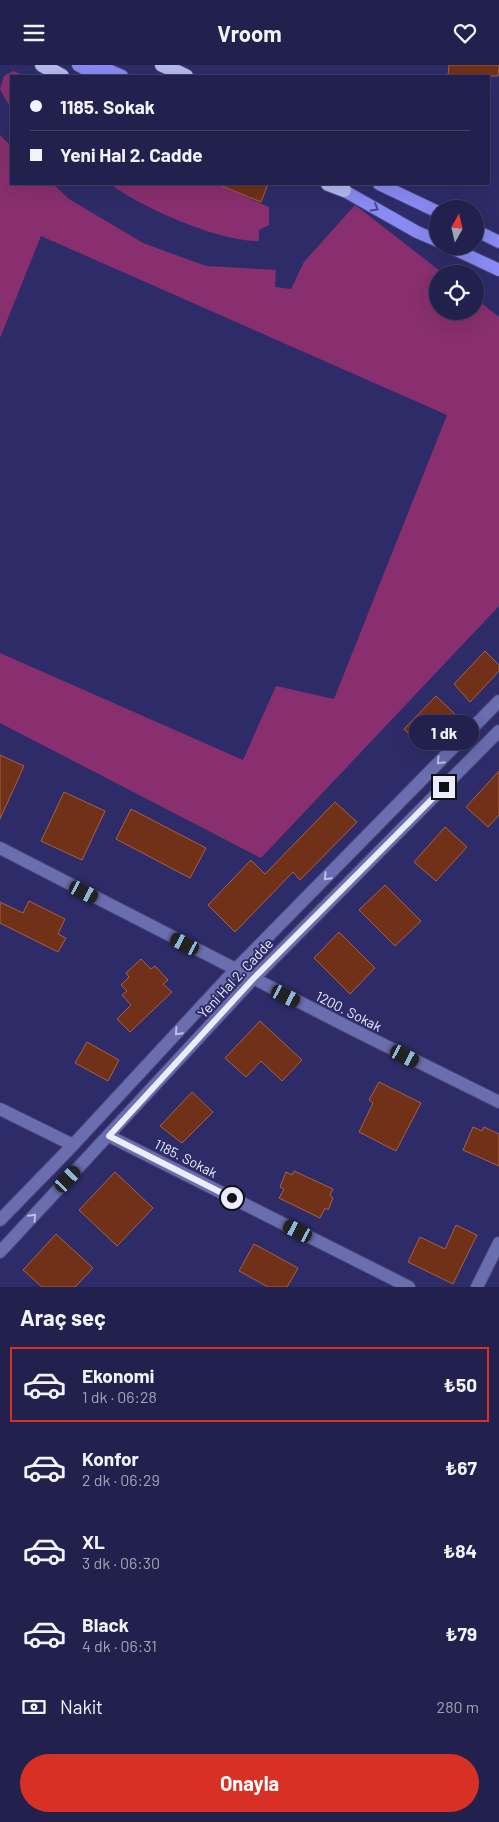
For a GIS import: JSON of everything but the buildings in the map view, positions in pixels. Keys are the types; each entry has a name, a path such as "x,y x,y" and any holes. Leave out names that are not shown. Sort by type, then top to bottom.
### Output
{"highway":[{"path":"42,65 60,75"},
{"path":"162,65 184,75"}],"main road":[{"path":"78,65 95,75"},
{"path":"97,65 120,75"},
{"path":"381,185 429,208"},
{"path":"338,187 429,236"},
{"path":"484,234 499,242"},
{"path":"467,255 499,270"}],"street":[{"path":"0,1220 73,1145 235,970 499,701"},
{"name":"Yeni Hal 2. Cadde","path":"0,1252 253,979 499,732"},
{"name":"1200. Sokak","path":"0,849 235,970 499,1101"},
{"path":"0,1109 73,1145"},
{"name":"1185. Sokak","path":"109,1136 395,1284 409,1287"},
{"path":"477,1287 499,1243"}],"shaded area":[{"path":"13,71 23,75 10,75 10,105 0,89 4,76"},
{"path":"0,135 10,145 10,185 54,185 69,199 143,243 206,266 276,270 275,287 291,289 304,262 355,205 432,265 429,265 429,320 484,320 484,305 499,317 499,606 261,858 0,723 0,653 243,760 276,686 334,699 447,415 41,236 0,338"},
{"path":"112,185 220,185 269,207 269,225 259,230 259,241 223,236 161,213"}],"route":[{"path":"232,1198 109,1136 253,979 444,787"}]}
